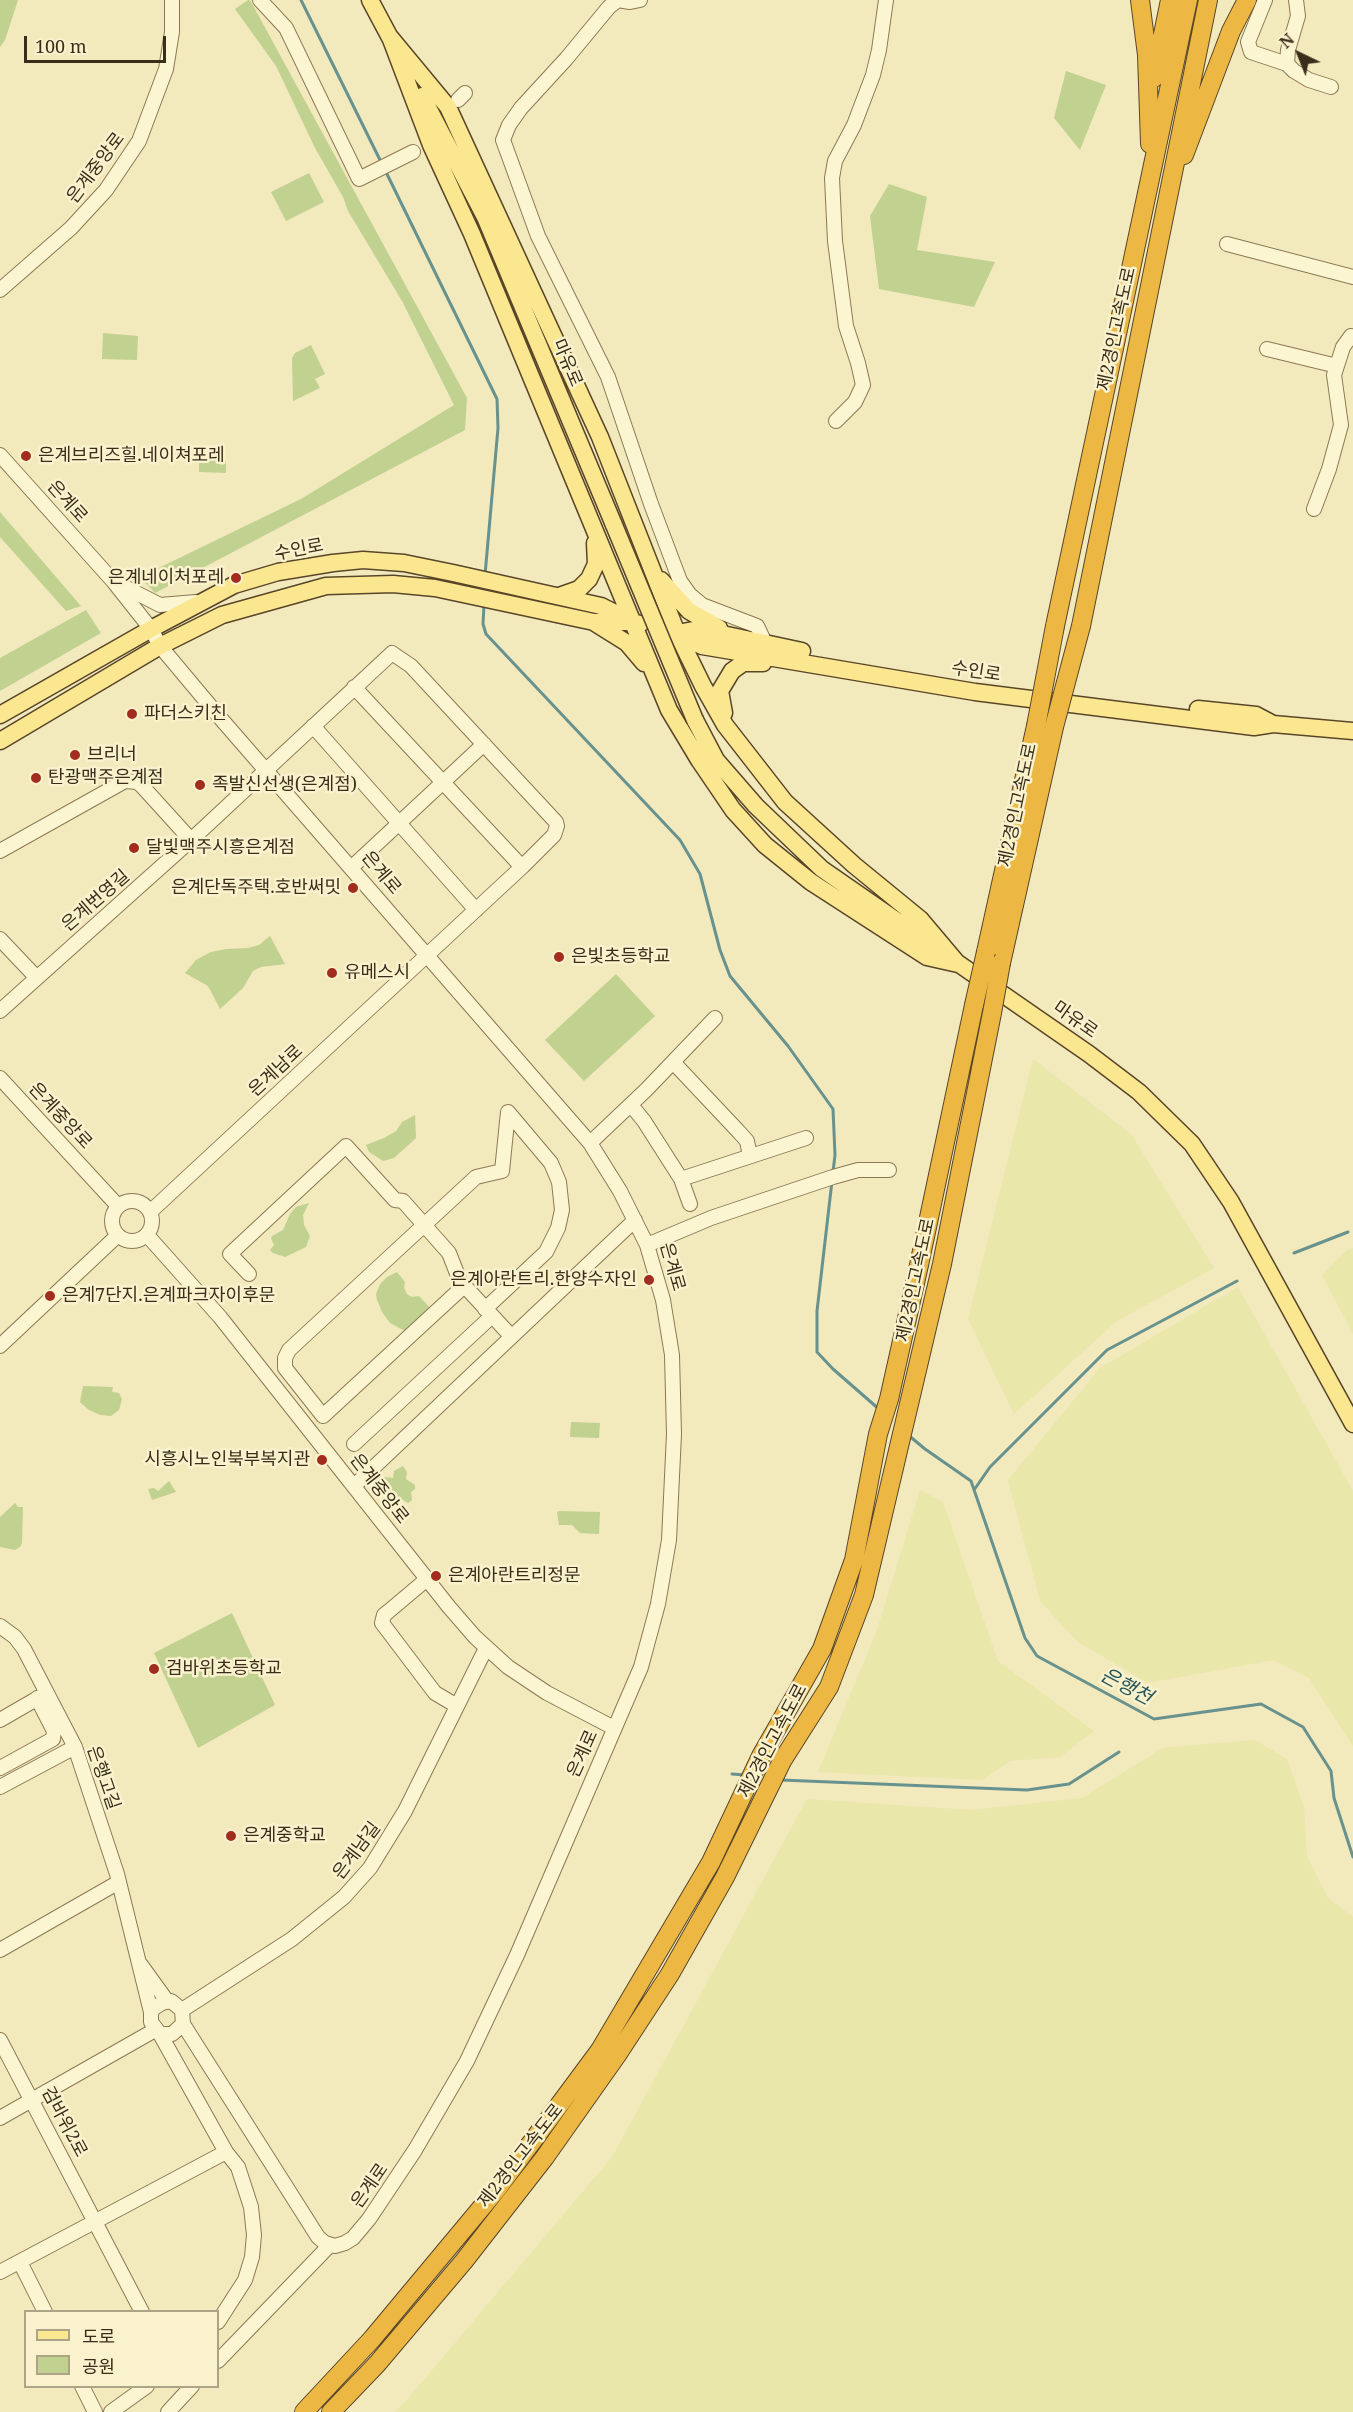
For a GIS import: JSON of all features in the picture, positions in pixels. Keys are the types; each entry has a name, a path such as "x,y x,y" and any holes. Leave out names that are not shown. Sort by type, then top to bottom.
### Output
{"highway":[{"path":"1140,0 1147,55 1151,166"},
{"path":"1148,109 1170,0"},
{"name":"제2경인고속도로","path":"331,2412 377,2364 464,2261 545,2157 617,2055 670,1974 725,1877 782,1761 829,1687 864,1595 942,1264 992,1013 1045,726 1055,626 1188,0"},
{"name":"제2경인고속도로","path":"304,2412 372,2339 497,2189 600,2050 711,1862 761,1756 822,1649 854,1560 878,1434 889,1399 986,952 1045,726 1081,626 1208,0"},
{"path":"1165,204 1231,31 1247,0"}],"main road":[{"path":"370,0 390,37 431,145 472,234 669,710 699,760 733,810 765,845 810,882 927,957 958,964"},
{"path":"390,37 448,106 600,437 677,633 726,726 785,802 920,919 958,964"},
{"name":"마유로","path":"390,37 485,217 695,720 716,760 756,806 822,869 1089,1053 1139,1092 1192,1144 1231,1202 1353,1424"},
{"path":"558,596 579,589 589,579 596,564 595,530"},
{"name":"수인로","path":"0,715 151,628 234,585 278,572 363,560 404,563 601,606 632,622 677,633 702,646 975,693 1254,727 1273,724 1353,732"},
{"path":"654,571 689,611 736,637"},
{"name":"수인로","path":"0,741 160,646 222,615 326,586 393,584 435,588 594,622 632,622"},
{"path":"594,622 627,643 661,691"},
{"name":"수인로","path":"677,633 699,629 765,644 980,683 1256,716 1273,724"},
{"path":"726,726 720,691 732,670 743,663 804,663"}],"street":[{"name":"은계중앙로","path":"0,290 71,228 106,190 140,141 166,69 172,32 172,0"},
{"path":"260,0 286,28 359,179 413,152"},
{"path":"640,0 630,2 618,0 609,7 521,108 509,125 503,141 538,236 608,377 651,504 680,580 690,595 702,605 757,626 765,644"},
{"path":"836,421 855,402 863,385 846,326 835,242 832,178 835,161 854,125 873,75 886,0"},
{"path":"1265,0 1248,42 1251,52 1287,64 1309,80 1331,87"},
{"path":"1287,64 1288,50 1298,16 1296,0"},
{"path":"1227,244 1353,277"},
{"path":"1314,509 1341,425 1334,375 1343,347 1351,336"},
{"path":"1267,349 1337,366"},
{"name":"은계로","path":"0,455 114,581 151,628 160,646 590,1143 647,1245 663,1300 672,1355 674,1434 669,1540 652,1633 630,1697 614,1728 521,1946 442,2107 389,2191 361,2229 345,2243 330,2245"},
{"path":"114,581 160,605 198,602"},
{"name":"은계번영길","path":"0,1011 192,840 392,653 411,666 483,744"},
{"path":"354,687 522,867"},
{"path":"313,726 476,910"},
{"path":"352,867 483,744"},
{"name":"은계남로","path":"150,1212 554,835 557,826 546,811 483,744"},
{"path":"0,851 125,781 137,782 142,786 192,840"},
{"path":"0,939 36,977"},
{"path":"590,1143 631,1105 715,1018"},
{"path":"673,1062 747,1141 750,1156"},
{"name":"은계중앙로","path":"0,1078 118,1206"},
{"path":"631,1105 645,1121 681,1179 690,1204"},
{"path":"354,1444 488,1312 546,1252 555,1237 562,1210 559,1182 551,1163 508,1112 502,1171 476,1178 289,1350 285,1358 285,1368 323,1416 464,1286"},
{"path":"681,1179 806,1138"},
{"path":"249,1274 230,1254 346,1146 395,1200 403,1201 449,1253 460,1281 511,1336"},
{"path":"647,1245 711,1218 833,1177 858,1170 889,1170"},
{"path":"135,1201 150,1212 152,1224 147,1235 135,1242 123,1240 113,1231 111,1218 118,1206 123,1203 135,1201"},
{"path":"354,1486 635,1220"},
{"name":"은계중앙로","path":"147,1235 220,1317 427,1580 486,1648 508,1667 546,1693 614,1728"},
{"path":"0,1346 117,1236"},
{"path":"427,1580 384,1615 382,1623 435,1693 458,1706"},
{"name":"은행고길","path":"0,1627 15,1637 24,1649 42,1696 75,1747 118,1882 151,2012 151,2022 226,2151 238,2167 246,2188 254,2235 252,2257 245,2280 219,2320"},
{"name":"은계남길","path":"182,2017 320,1918 370,1868 388,1842 486,1648"},
{"path":"0,1720 42,1696 54,1731 53,1739 0,1768"},
{"path":"0,1787 75,1747"},
{"path":"0,1950 118,1882"},
{"name":"은행고길","path":"136,1958 167,2001 175,2003 182,2017"},
{"path":"151,2012 158,2005 167,2001"},
{"path":"0,2118 158,2032 172,2034 182,2017 318,2237 330,2245 219,2360"},
{"name":"검바위2로","path":"0,2040 141,2310"},
{"path":"0,2272 226,2151"},
{"path":"20,2262 44,2310"},
{"path":"83,2388 95,2412"},
{"path":"111,2412 144,2388"},
{"path":"168,2412 190,2388"}],"shaded area":[{"path":"1033,1059 1131,1134 1214,1268 1117,1321 1014,1414 968,1319"},
{"path":"1353,1248 1353,1334 1322,1275 1347,1250"},
{"path":"1238,1287 1353,1491 1353,1746 1309,1678 1273,1660 1148,1683 1078,1642 1040,1601 1008,1480 1100,1368"},
{"path":"920,1490 943,1502 998,1661 1094,1731 1060,1757 1010,1761 982,1780 818,1772 877,1630"},
{"path":"1255,1740 1287,1759 1304,1807 1307,1857 1328,1898 1353,1917 1353,2412 394,2412 406,2401 612,2157 807,1799 972,1810 1082,1798 1163,1748"}],"green space":[{"path":"0,0 18,0 5,40 0,47"},
{"path":"248,0 467,398 465,430 155,593 140,577 301,499 454,405 402,301 348,211 276,66 235,9"},
{"path":"1066,71 1106,85 1080,150 1054,118"},
{"path":"309,173 324,202 286,221 271,192"},
{"path":"889,184 927,197 917,250 995,262 974,307 879,289 870,216"},
{"path":"103,333 138,336 137,360 102,359"},
{"path":"311,345 325,374 315,379 320,388 293,401 292,358 295,353"},
{"path":"199,460 226,460 226,473 199,472"},
{"path":"0,512 81,606 66,611 0,537"},
{"path":"86,610 101,633 0,691 0,658"},
{"path":"270,936 285,964 261,967 253,971 243,988 220,1009 208,986 185,973 196,960 211,952 248,948 259,945"},
{"path":"616,974 655,1016 584,1081 545,1040"},
{"path":"415,1115 416,1138 394,1158 383,1161 369,1152 366,1145 396,1131 402,1122"},
{"path":"309,1203 303,1215 304,1225 310,1236 306,1247 285,1257 273,1253 270,1250 274,1245 272,1236 283,1230 296,1207"},
{"path":"397,1272 405,1282 404,1288 407,1294 412,1297 419,1296 432,1310 409,1333 390,1323 377,1300 376,1294 380,1284"},
{"path":"83,1386 113,1387 112,1392 119,1393 122,1399 119,1410 111,1416 100,1415 89,1410 80,1402"},
{"path":"571,1422 600,1423 599,1438 570,1437"},
{"path":"403,1466 407,1472 406,1479 415,1485 415,1489 411,1492 412,1500 408,1503 401,1499 396,1502 390,1499 384,1493 386,1490 382,1484 384,1477 393,1478 394,1471"},
{"path":"169,1481 176,1492 152,1500 148,1489 154,1488 158,1491"},
{"path":"15,1503 18,1507 23,1507 22,1543 15,1550 0,1547 0,1517"},
{"path":"557,1512 600,1512 599,1534 580,1533 572,1525 559,1525"},
{"path":"232,1613 275,1705 198,1748 154,1653"}],"waterway":[{"path":"301,0 382,164"},
{"path":"385,170 497,399 498,428 485,575"},
{"path":"484,605 483,624 486,634 680,840 700,874 720,950 730,976 788,1046 833,1109 835,1155 833,1172"},
{"path":"832,1181 817,1311 817,1352 880,1410"},
{"path":"1294,1253 1348,1232"},
{"path":"974,1490 990,1467 1107,1350 1237,1281"},
{"name":"은행천","path":"907,1434 971,1481 1025,1638 1037,1656 1154,1719 1261,1704 1303,1727 1331,1771 1334,1798 1353,1857"},
{"path":"781,1780 1027,1790 1069,1784 1119,1752"},
{"path":"732,1774 745,1775"}],"place":[{"name":"은계브리즈힐.네이쳐포레","path":"26,456"},
{"name":"은계네이처포레","path":"236,578"},
{"name":"파더스키친","path":"132,714"},
{"name":"브리너","path":"75,755"},
{"name":"탄광맥주은계점","path":"36,778"},
{"name":"족발신선생(은계점)","path":"200,785"},
{"name":"달빛맥주시흥은계점","path":"134,848"},
{"name":"은계단독주택.호반써밋","path":"353,888"},
{"name":"은빛초등학교","path":"559,957"},
{"name":"유메스시","path":"332,973"},
{"name":"은계아란트리.한양수자인","path":"649,1280"},
{"name":"은계7단지.은계파크자이후문","path":"50,1296"},
{"name":"시흥시노인북부복지관","path":"322,1460"},
{"name":"은계아란트리정문","path":"436,1576"},
{"name":"검바위초등학교","path":"154,1669"},
{"name":"은계중학교","path":"231,1836"}]}
